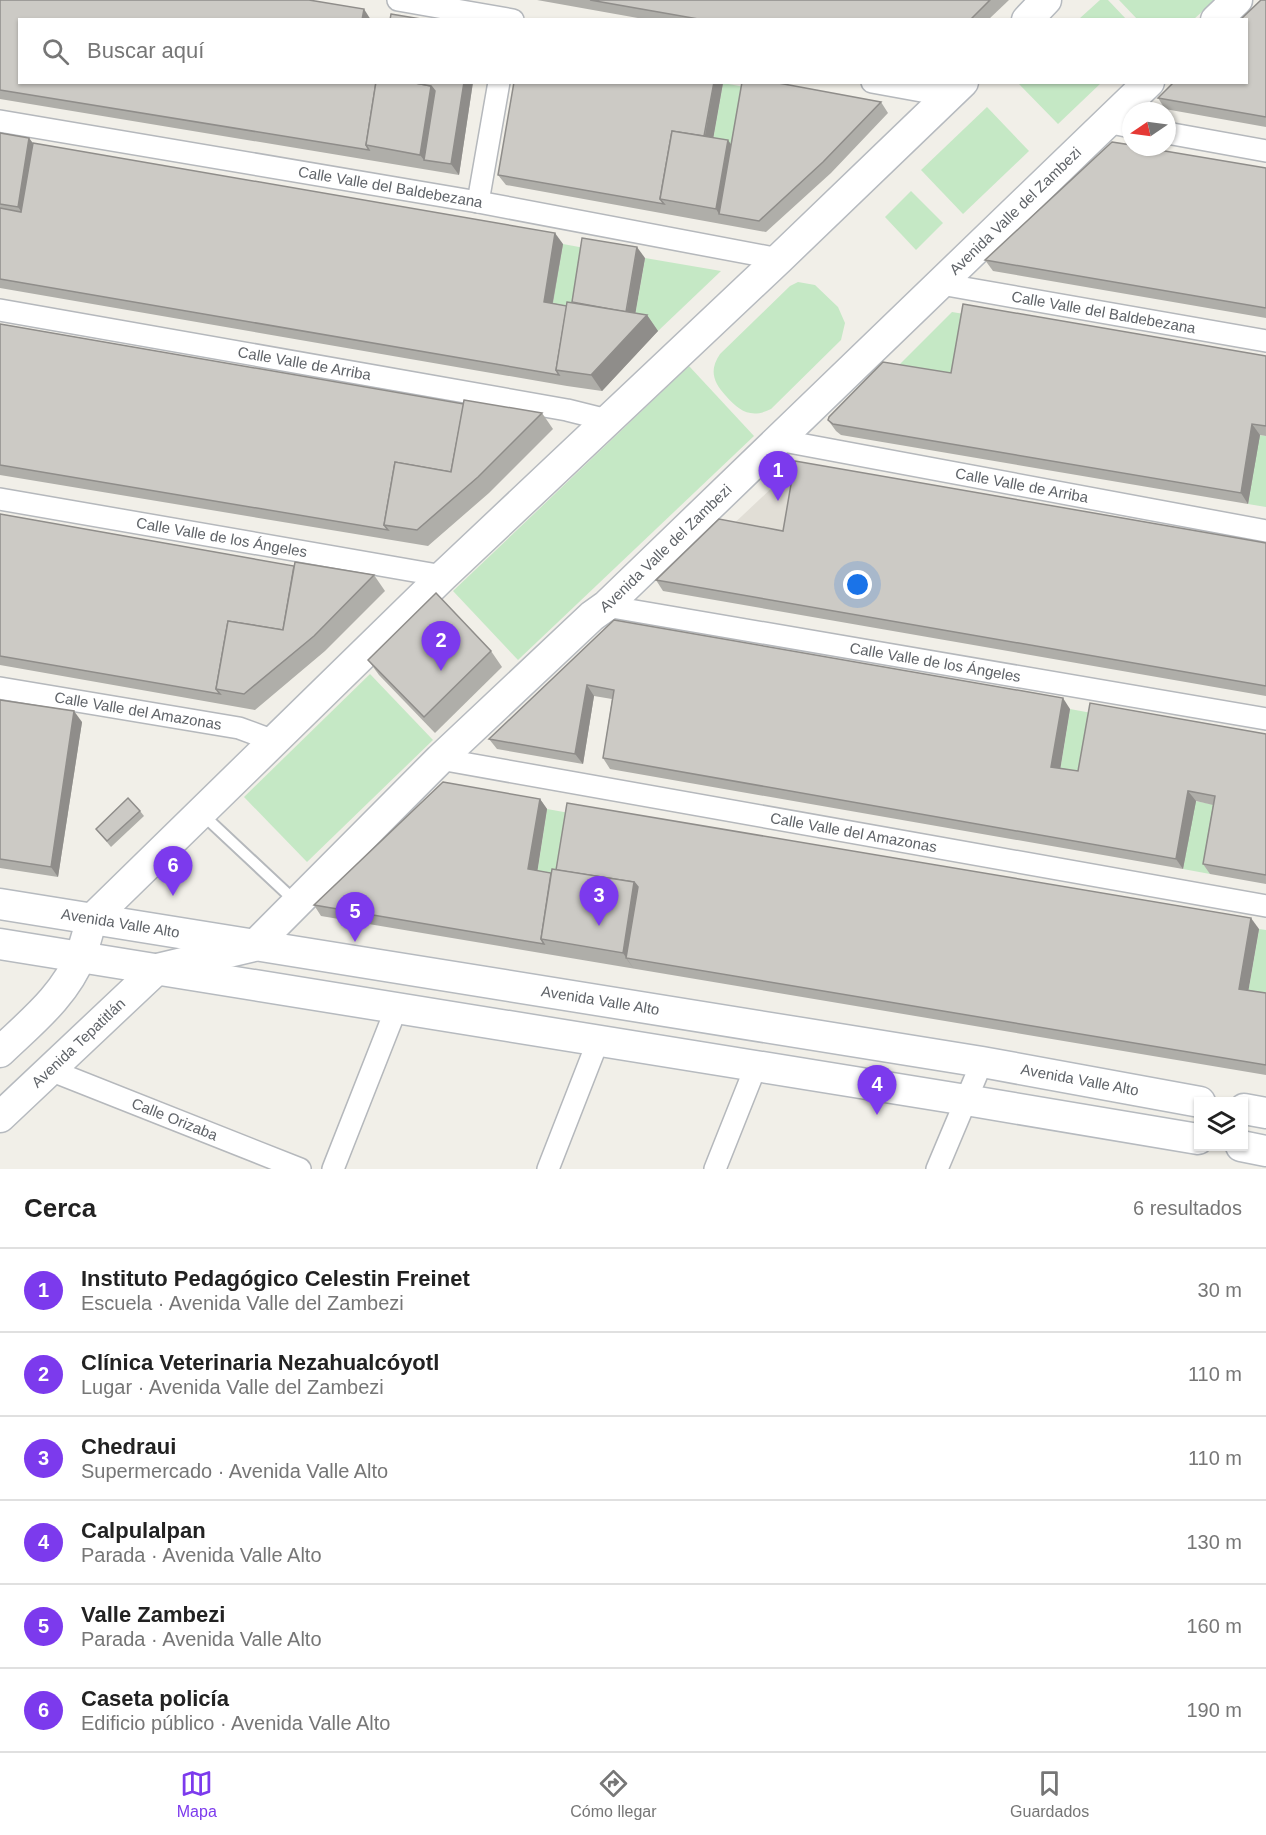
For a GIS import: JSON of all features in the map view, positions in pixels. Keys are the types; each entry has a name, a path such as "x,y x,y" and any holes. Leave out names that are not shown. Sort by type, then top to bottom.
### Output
{"street":[{"path":"398,0 505,18"},
{"path":"511,18 513,0"},
{"path":"1029,18 1046,0"},
{"path":"1218,18 1237,0"},
{"path":"478,202 499,84"},
{"path":"896,84 956,89"},
{"name":"Avenida Valle del Zambezi","path":"254,946 440,759 592,616 606,606 940,284 1119,124 1148,84"},
{"path":"0,1052 51,1003 68,980 81,956 92,919 443,576 956,89"},
{"name":"Calle Valle del Baldebezana","path":"0,121 478,202 779,259"},
{"path":"1176,135 1266,151"},
{"name":"Calle Valle del Baldebezana","path":"940,284 1266,341"},
{"name":"Calle Valle de Arriba","path":"0,310 567,410 607,420"},
{"name":"Calle Valle de Arriba","path":"778,440 1266,531"},
{"name":"Calle Valle de los Ángeles","path":"0,499 443,576"},
{"name":"Calle Valle de los Ángeles","path":"606,606 1266,719"},
{"name":"Calle Valle del Amazonas","path":"0,688 239,728 274,741"},
{"name":"Calle Valle del Amazonas","path":"440,759 1266,906"},
{"name":"Avenida Valle Alto","path":"0,904 982,1062 1194,1100"},
{"path":"0,944 1194,1138"},
{"path":"157,969 254,946"},
{"name":"Avenida Tepatitlán","path":"0,1117 157,969"},
{"path":"333,1169 396,1009"},
{"path":"548,1169 598,1041"},
{"path":"937,1169 982,1062"},
{"path":"716,1169 756,1066"},
{"name":"Calle Orizaba","path":"50,1070 300,1169"},
{"path":"1248,1110 1266,1113"},
{"path":"1248,1147 1266,1151"}],"lane":[{"path":"201,813 297,903"}],"shaded area":[{"path":"791,470 803,472 791,541 727,530"}],"green space":[{"path":"1100,0 1108,0 1125,18 1080,18"},
{"path":"1119,0 1215,0 1195,18 1136,18"},
{"path":"723,84 750,88 739,156 711,151"},
{"path":"1019,84 1100,84 1058,124"},
{"path":"987,107 1029,151 963,214 921,170"},
{"path":"911,191 943,223 916,250 885,217"},
{"path":"563,244 590,249 578,317 551,313"},
{"path":"645,258 721,271 658,331 633,327"},
{"path":"798,282 815,285 838,307 845,323 841,340 771,409 757,413 746,412 731,401 718,386 714,376 714,365 720,354 790,286"},
{"path":"952,312 970,315 959,384 891,373"},
{"path":"689,366 754,436 518,660 453,591"},
{"path":"1259,435 1266,436 1266,507 1248,504"},
{"path":"370,674 433,740 307,862 244,797"},
{"path":"1070,709 1097,714 1086,782 1059,777"},
{"path":"1195,801 1222,806 1210,874 1183,869"},
{"path":"547,809 575,814 563,885 536,880"},
{"path":"1259,929 1266,930 1266,1002 1247,999"}],"building":[{"path":"0,0 309,0 364,9 362,18 18,18 18,84 376,84 366,145 369,150 0,90"},
{"path":"590,0 990,0 972,18 693,18"},
{"path":"1261,0 1266,0 1266,117 1158,98 1172,84 1248,84 1248,18 1242,18"},
{"path":"391,14 415,18 390,18"},
{"path":"376,84 431,86 420,155 366,145"},
{"path":"420,84 464,84 451,164 424,160 435,91 431,86"},
{"path":"514,84 714,84 704,136 672,131 660,199 664,204 498,175"},
{"path":"742,84 784,84 881,102 823,162 759,221 719,214"},
{"path":"672,131 728,140 716,209 660,199"},
{"path":"0,133 29,138 18,207 0,204"},
{"path":"1112,142 1122,144 1122,156 1176,156 1176,153 1266,168 1266,308 985,260"},
{"path":"33,143 555,233 544,302 567,306 556,370 559,375 0,279 0,208 21,212"},
{"path":"582,238 637,247 626,312 572,302"},
{"path":"567,302 647,315 591,375 556,370"},
{"path":"963,304 1266,356 1266,426 1252,424 1241,493 833,424 828,420 883,362 951,373"},
{"path":"0,324 464,404 451,472 395,462 384,525 388,530 0,465"},
{"path":"464,400 542,413 478,477 417,530 384,525 395,462 451,472"},
{"path":"795,461 1266,543 1266,686 656,580 719,519 783,531"},
{"path":"0,514 294,566 283,630 228,621 216,689 220,694 0,656"},
{"path":"295,562 374,575 314,636 244,694 216,689 228,621 283,630"},
{"path":"436,593 491,651 424,717 368,660"},
{"path":"614,620 1063,698 1051,767 1078,771 1090,703 1266,734 1266,875 1203,864 1215,796 1188,791 1176,859 603,758 614,690 587,685 575,754 489,739"},
{"path":"0,700 74,711 51,867 0,859"},
{"path":"443,782 540,799 528,869 551,873 541,939 544,944 314,905"},
{"path":"128,798 140,811 107,841 96,829"},
{"path":"567,803 1251,918 1239,989 1266,993 1266,1065 626,958 638,887 634,882 556,870"},
{"path":"552,869 634,882 623,953 541,939"}],"place":[{"name":"Instituto Pedagógico Celestin Freinet","path":"778,501"},
{"name":"Clínica Veterinaria Nezahualcóyotl","path":"441,671"},
{"name":"Caseta policía","path":"173,896"},
{"name":"Chedraui","path":"599,926"},
{"name":"Valle Zambezi","path":"355,942"},
{"name":"Calpulalpan","path":"877,1115"}]}
